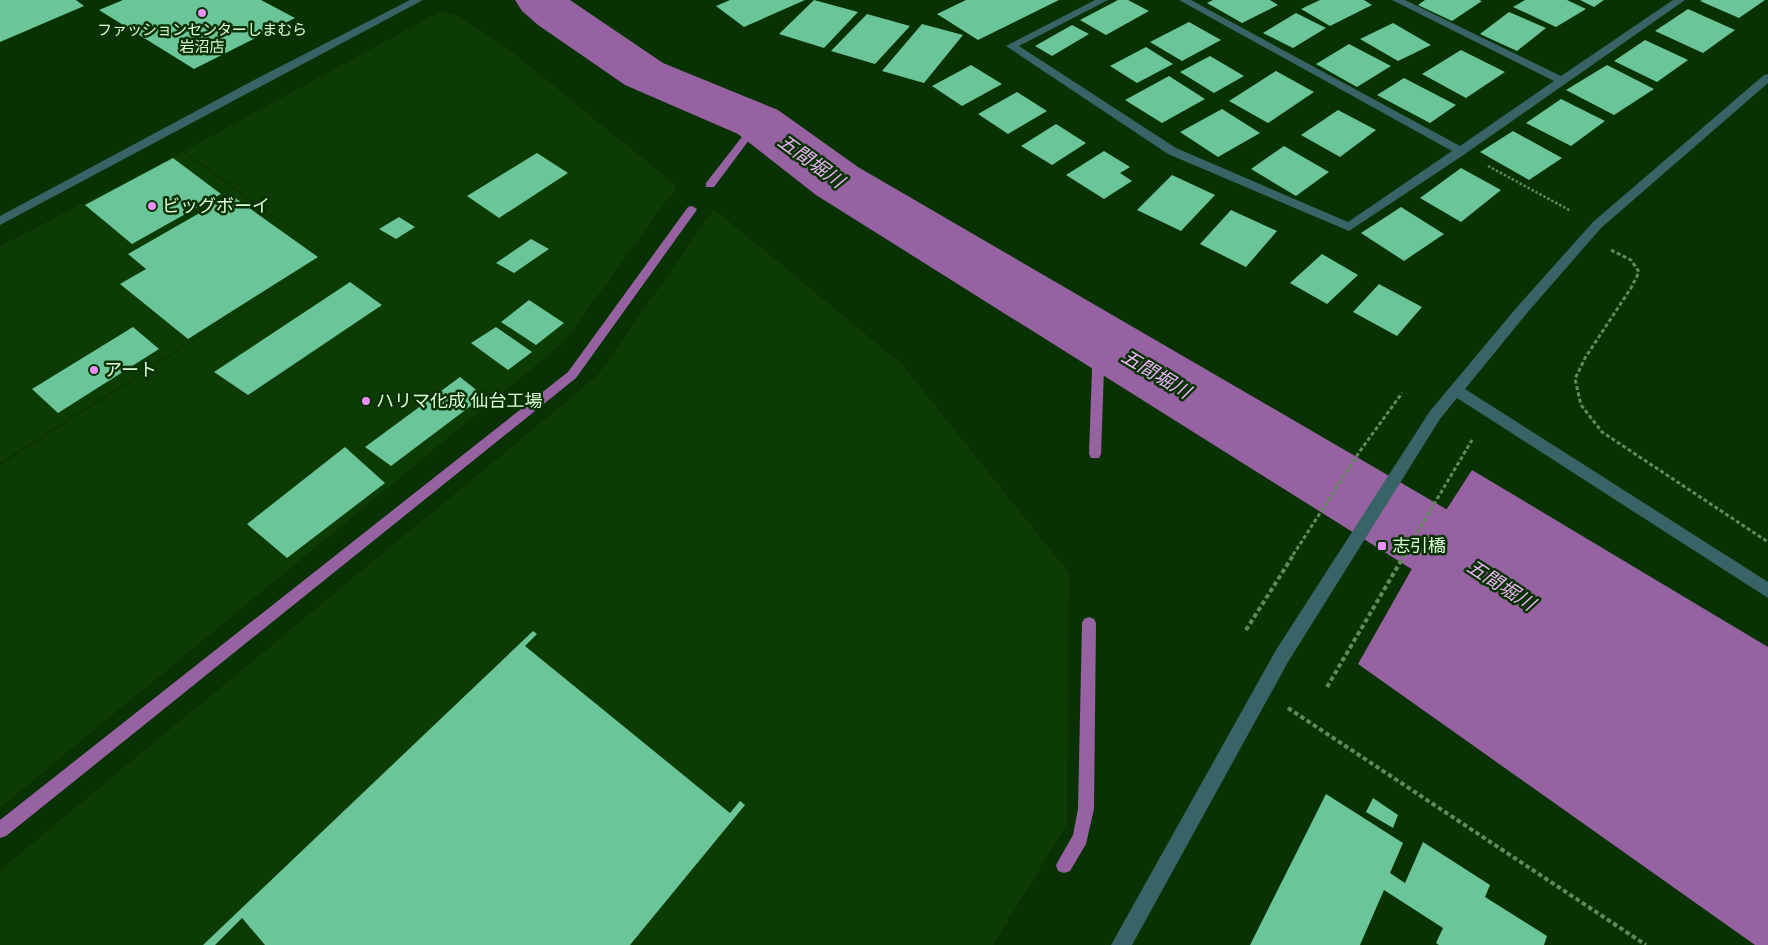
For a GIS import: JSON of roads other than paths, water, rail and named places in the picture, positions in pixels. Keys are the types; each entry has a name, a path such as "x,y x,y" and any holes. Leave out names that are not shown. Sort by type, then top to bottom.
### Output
{"street":[{"path":"0,220 279,71 418,0"},
{"path":"1103,0 1011,46 1172,151 1349,227 1461,151 1560,80 1680,0"},
{"path":"1184,0 1461,151"},
{"path":"1398,0 1560,80"},
{"path":"1121,945 1282,656 1435,415 1597,225 1768,77"},
{"path":"1456,390 1768,591"}],"water":[{"path":"1472,470 1768,647 1768,945 1755,945 1358,664 1439,521"}],"waterway":[{"name":"五間堀川","path":"540,0 556,14 644,74 758,122 837,181 1449,551 1517,595"},
{"path":"710,185 758,122"},
{"path":"0,830 572,375 692,209"},
{"path":"1095,454 1099,341"},
{"path":"1064,865 1080,838 1086,809 1089,623"}],"place":[{"name":"ファッションセンターしまむら 岩沼店","path":"202,13"},
{"name":"ビッグボーイ","path":"152,206"},
{"name":"アート","path":"94,370"},
{"name":"ハリマ化成 仙台工場","path":"366,401"},
{"name":"志引橋","path":"1382,546"}]}
